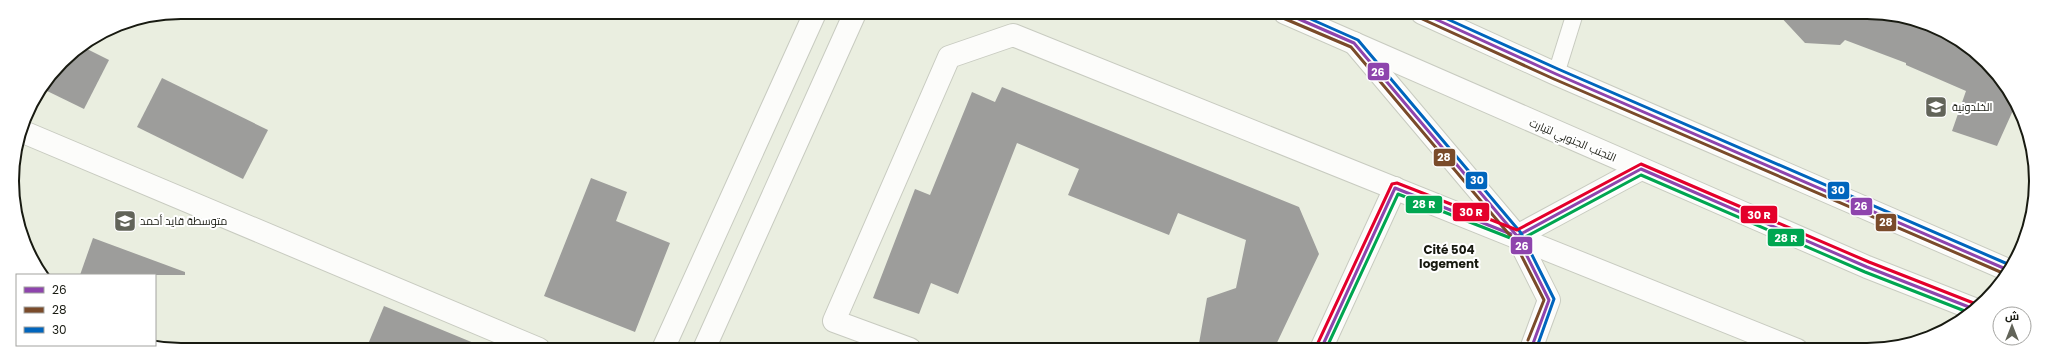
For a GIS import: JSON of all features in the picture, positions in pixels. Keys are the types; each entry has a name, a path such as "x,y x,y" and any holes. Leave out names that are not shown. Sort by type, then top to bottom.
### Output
{"main road":[{"path":"666,343 812,19"},
{"path":"707,343 852,19"},
{"name":"التجنب الجنوبي لتيارت","path":"1298,19 1867,267 1969,307"},
{"path":"1435,19 1556,74 2004,267"},
{"path":"894,343 834,321 949,57 1013,35 1517,236 1780,343"},
{"path":"1354,44 1517,236 1549,300 1533,343"},
{"path":"27,133 525,343"},
{"path":"1517,236 1641,169"},
{"path":"1324,343 1395,188"}],"lane":[{"path":"1556,74 1573,19"}],"building":[{"path":"1783,19 1878,19 1899,22 1929,31 1957,46 1982,66 1996,82 2013,111 1997,146 1952,131 1966,91 1906,65 1906,63 1845,40 1840,45 1805,43"},
{"path":"87,49 109,60 84,109 46,91 66,66"},
{"path":"162,78 268,130 243,179 137,127"},
{"path":"1002,87 1299,207 1319,254 1277,343 1199,343 1207,298 1236,288 1246,240 1178,213 1169,235 1068,195 1079,169 1017,143 958,294 931,283 919,314 873,298 915,189 930,195 972,92 995,102"},
{"path":"591,178 627,192 616,221 670,243 635,332 544,296"},
{"path":"93,238 185,272 185,275 80,274"},
{"path":"384,306 474,343 369,343"}],"transit line":[{"name":"28","path":"1285,19 1351,47 1513,239 1544,300 1528,340"},
{"name":"26","path":"1299,19 1354,43 1517,236 1549,300 1533,343"},
{"name":"30","path":"1311,19 1358,40 1521,233 1554,299 1538,343"},
{"name":"28","path":"1422,19 1554,79 2001,272"},
{"name":"26","path":"1435,19 1556,74 2004,268"},
{"name":"30","path":"1447,19 1558,69 2006,263"},
{"path":"1318,343 1392,184 1397,183 1517,230 1641,164 1869,262 1974,303"},
{"name":"26","path":"1517,236 1641,169 1867,267 1969,307"},
{"path":"1329,343 1398,194 1518,241 1641,175 1865,272 1965,311"},
{"name":"26","path":"1324,343 1395,188 1511,234"}],"place":[{"name":"الخلدونية","path":"1936,107"},
{"name":"متوسطة قايد أحمد","path":"125,221"}],"district":[{"name":"Cité 504 logement","path":"1449,257"}]}
